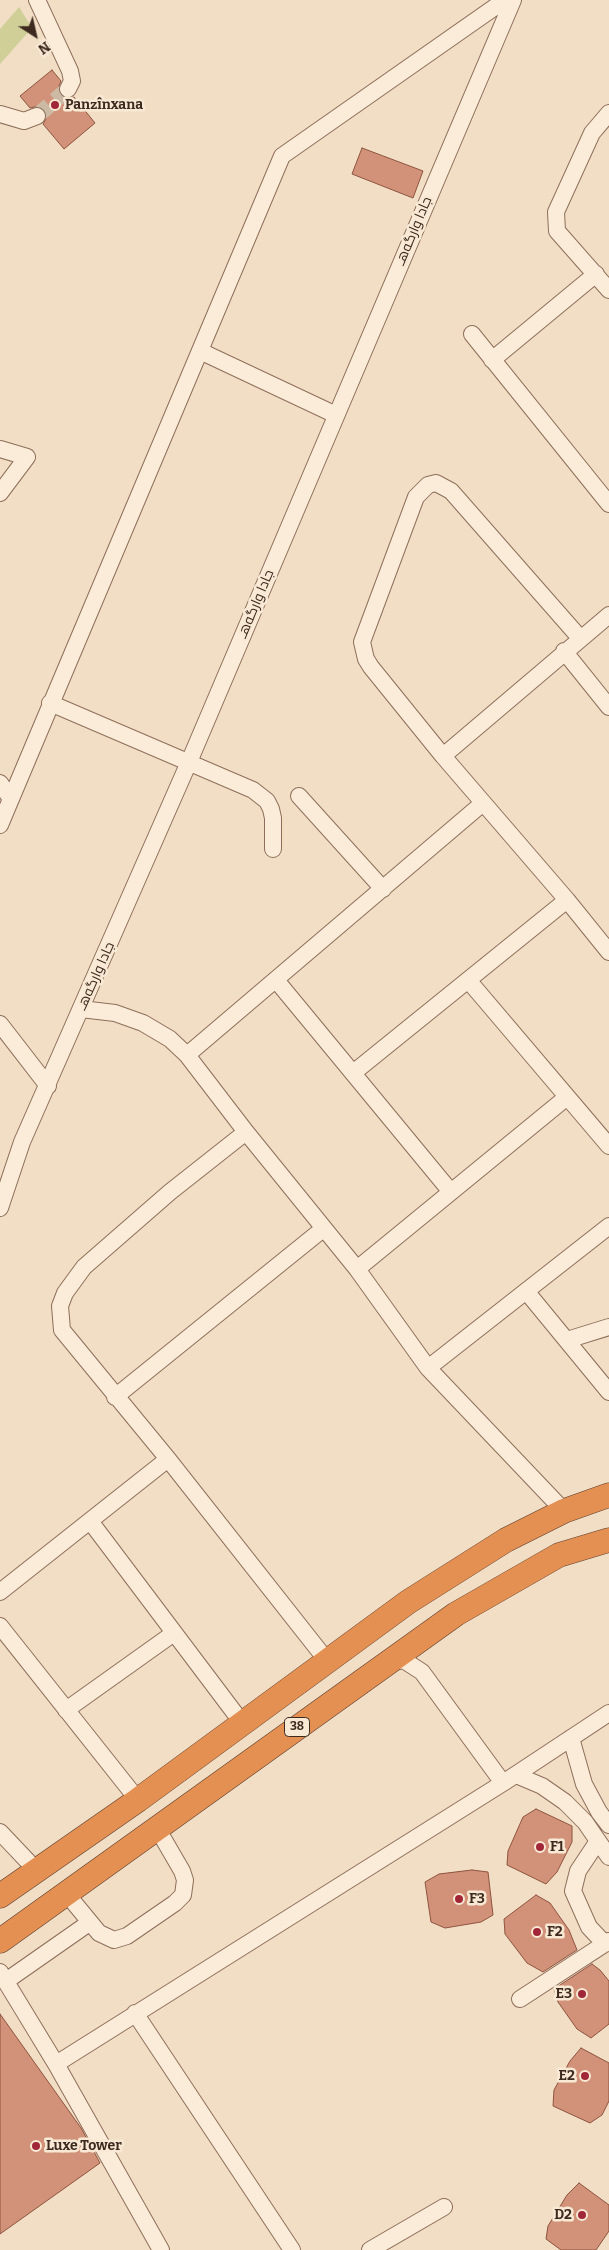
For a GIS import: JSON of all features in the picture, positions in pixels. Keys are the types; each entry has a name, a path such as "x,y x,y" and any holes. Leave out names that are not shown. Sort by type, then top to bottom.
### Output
{"highway":[{"name":"38","path":"0,1896 138,1800 408,1602 506,1540 564,1511 609,1495"},
{"name":"38","path":"0,1941 456,1614 559,1555 609,1540"},
{"path":"99,1827 96,1833 96,1847 107,1856 121,1855"},
{"path":"44,1865 65,1860 75,1869 76,1876 69,1891"}],"street":[{"path":"36,0 70,72 72,81 68,90"},
{"path":"0,826 50,703 282,156 505,0"},
{"name":"جادا وارگه‌هـ","path":"0,1208 22,1142 189,762 513,0"},
{"path":"0,114 24,120 37,116"},
{"path":"609,114 592,133 556,212 557,231 609,290"},
{"path":"492,360 596,274"},
{"path":"472,334 609,504"},
{"path":"200,351 336,415"},
{"path":"0,449 27,457 0,493"},
{"path":"580,638 451,491 436,484 428,485 421,490 364,633 363,650 371,667 443,756 567,900 609,952"},
{"path":"443,756 564,651 609,615"},
{"path":"564,651 609,707"},
{"path":"50,703 261,795 267,802 273,818 272,849"},
{"path":"0,783 11,799"},
{"path":"299,796 383,889"},
{"path":"187,1055 483,803"},
{"path":"352,1073 567,900"},
{"path":"276,980 450,1192"},
{"path":"468,980 609,1146"},
{"path":"81,1009 114,1013 143,1023 170,1039 187,1055 323,1229 357,1269 428,1368 564,1511"},
{"path":"0,1024 48,1086"},
{"path":"357,1269 567,1097"},
{"path":"246,1132 170,1192 84,1267 65,1293 60,1306 62,1330 115,1397 168,1459 328,1662"},
{"path":"428,1368 609,1226"},
{"path":"115,1397 323,1229"},
{"path":"526,1291 609,1392"},
{"path":"567,1340 609,1327"},
{"path":"0,1592 168,1459"},
{"path":"90,1521 243,1724"},
{"path":"0,1626 138,1800"},
{"path":"66,1710 174,1633"},
{"path":"422,1638 419,1651 422,1672"},
{"path":"391,1660 405,1661 422,1672 509,1779 542,1786 566,1802 586,1822 609,1857"},
{"path":"56,2064 509,1779 609,1713"},
{"path":"571,1738 584,1784 599,1812 609,1825"},
{"path":"69,1891 90,1923 107,1939 121,1939 175,1903 183,1895 185,1880 182,1871 157,1828"},
{"path":"0,1832 44,1865"},
{"path":"520,1998 607,1942 589,1927 573,1891 578,1871 598,1841"},
{"path":"90,1923 3,1977 56,2064 161,2250"},
{"path":"135,2013 292,2250"},
{"path":"370,2250 444,2207"}],"shaded area":[{"path":"19,7 32,28 0,64 0,29"}],"building":[{"path":"52,70 61,81 58,89 60,95 68,99 74,97 95,123 64,149 43,124 47,117 44,109 38,106 30,108 20,96"},
{"path":"362,148 423,171 413,198 352,174"},
{"name":"F1","path":"536,1809 572,1826 572,1842 557,1872 546,1884 507,1865 508,1851 523,1817"},
{"name":"F3","path":"472,1870 488,1872 493,1915 481,1922 445,1928 431,1922 425,1882 439,1874"},
{"name":"F2","path":"536,1895 550,1903 569,1930 577,1950 543,1972 527,1963 505,1934 504,1919"},
{"name":"E3","path":"592,1964 609,1981 609,2024 591,2038 577,2029 558,2002 554,1989"},
{"name":"Luxe Tower","path":"0,2014 81,2128 100,2163 0,2234"},
{"name":"E2","path":"581,2048 609,2063 609,2101 602,2115 590,2123 553,2106 554,2090 570,2061"},
{"name":"D2","path":"579,2183 609,2205 609,2231 596,2250 561,2250 546,2239 548,2226 567,2195"}],"tunnel":[{"path":"37,116 68,89"}],"place":[{"name":"Panzînxana","path":"55,105"},
{"name":"F1","path":"540,1847"},
{"name":"F3","path":"459,1899"},
{"name":"F2","path":"537,1932"},
{"name":"E3","path":"582,1994"},
{"name":"E2","path":"585,2076"},
{"name":"Luxe Tower","path":"36,2146"},
{"name":"D2","path":"582,2215"}]}
